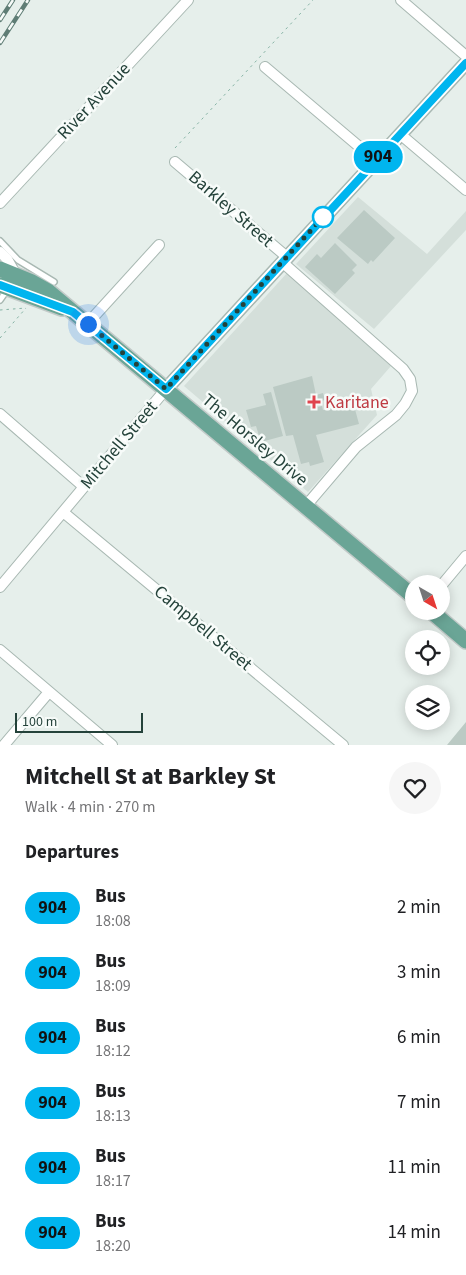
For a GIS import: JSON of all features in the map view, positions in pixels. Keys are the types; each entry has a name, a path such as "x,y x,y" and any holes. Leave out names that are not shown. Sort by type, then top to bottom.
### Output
{"main road":[{"name":"The Horsley Drive","path":"0,269 6,287 48,291 405,589"},
{"path":"442,620 466,641"}],"street":[{"name":"River Avenue","path":"0,203 188,0"},
{"path":"401,0 466,56"},
{"name":"Mitchell Street","path":"1,585 166,389 466,63"},
{"path":"265,67 375,160"},
{"path":"400,134 466,190"},
{"name":"Barkley Street","path":"175,162 284,259 403,370 410,379 412,391 406,404 396,415 356,448 305,506"},
{"path":"88,324 159,246"},
{"path":"0,252 7,259 6,287"},
{"path":"0,414 84,487"},
{"name":"Campbell Street","path":"63,512 343,745"},
{"path":"450,575 466,556"},
{"path":"0,650 112,745"},
{"path":"4,745 49,692"}],"lane":[{"path":"0,241 18,260 54,282"}],"path":[{"path":"175,148 313,0"},
{"path":"0,310 26,308 0,338"}],"shaded area":[{"path":"358,197 427,254 466,211 466,230 374,329 296,264"},
{"path":"287,273 391,366 371,389 377,415 308,492 184,386"}],"building":[{"path":"364,210 395,238 373,262 371,260 368,264 337,238"},
{"path":"335,243 357,265 352,270 355,273 335,294 305,267 317,254 321,258"},
{"path":"312,376 316,395 323,393 325,400 317,402 318,407 322,406 323,410 353,402 359,424 316,435 324,462 310,466 309,462 301,464 293,435 286,436 273,387"},
{"path":"271,392 283,436 261,442 256,426 251,427 246,410 266,405 263,394"},
{"path":"466,722 466,745 447,745"}],"railway":[{"path":"0,20 13,0"},
{"path":"0,43 28,0"}],"bus line":[{"name":"904","path":"0,285 73,312 166,389 466,63"}],"place":[{"name":"Karitane","path":"314,402"}],"route":[{"path":"88,324 166,389 323,217"}]}
